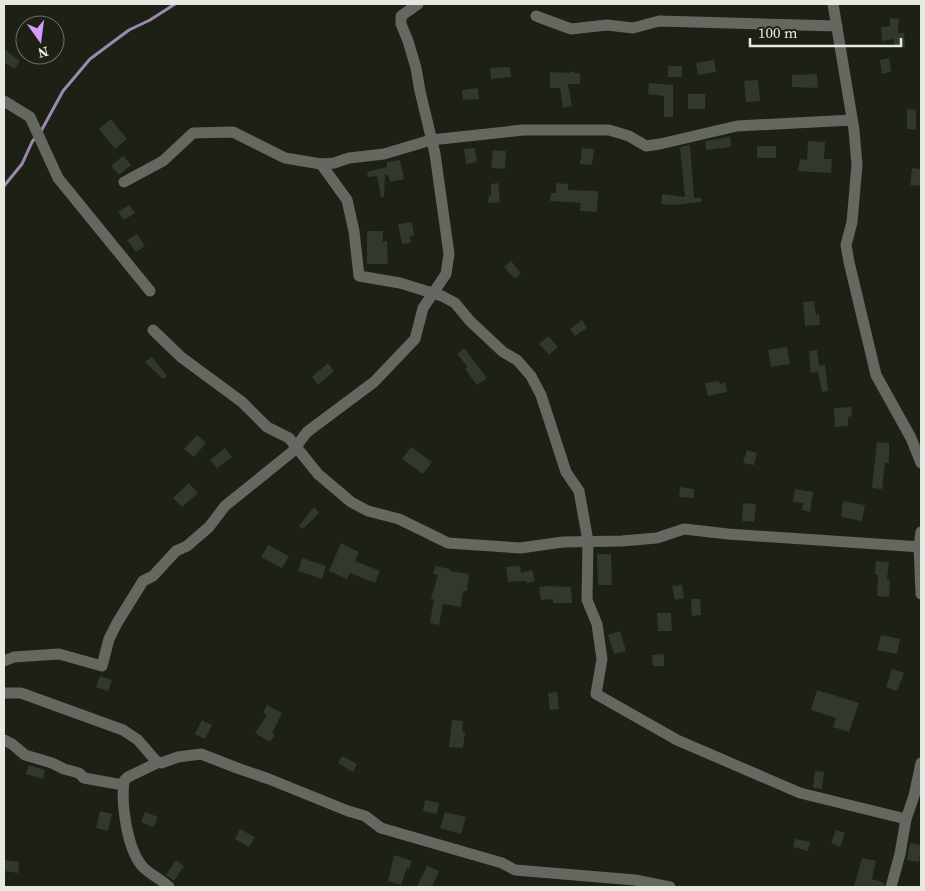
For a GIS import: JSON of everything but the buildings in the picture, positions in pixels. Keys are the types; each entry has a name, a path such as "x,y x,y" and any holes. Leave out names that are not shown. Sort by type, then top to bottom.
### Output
{"street":[{"path":"4,661 14,657 59,654 102,666 109,639 143,581 153,576 176,552 187,546 209,527 225,506 276,466 307,432 374,382 415,339 423,308 446,274 449,254 431,140 416,68 401,24 401,16 418,4"},
{"path":"833,4 852,120 857,165 852,222 846,245 849,262 876,375 911,438 921,463"},
{"path":"536,16 571,30 607,25 634,28 658,22 837,26"},
{"path":"4,101 30,117 58,178 150,291"},
{"path":"124,182 164,161 193,133 232,132 285,158 321,164 334,163 349,158 384,154 431,140 523,130 609,130 629,136 646,146 738,126 852,120"},
{"path":"321,164 347,200 354,231 359,276 400,283 434,293 455,303 470,321 503,352 517,360 531,376 541,395 566,472 579,491 588,541 587,600 597,624 602,658 596,694 677,740 800,794 906,819"},
{"path":"153,330 181,357 228,390 267,427 289,438 318,474 351,502 368,511 399,519 448,543 520,548 563,542 657,538 684,529 728,534 920,547"},
{"path":"921,532 921,594"},
{"path":"4,693 21,693 122,730 138,740 159,762"},
{"path":"4,740 25,755 79,773 84,778 123,785"},
{"path":"170,887 148,871 135,856 128,835 123,785 128,777 159,762 201,754 365,816 381,828 502,863 515,870 635,880 670,887"},
{"path":"890,887 900,854 906,819 914,796 921,763"}],"waterway":[{"path":"40,133 63,91 90,59 129,30 150,20 175,4"},
{"path":"4,186 22,164 36,137"}]}
